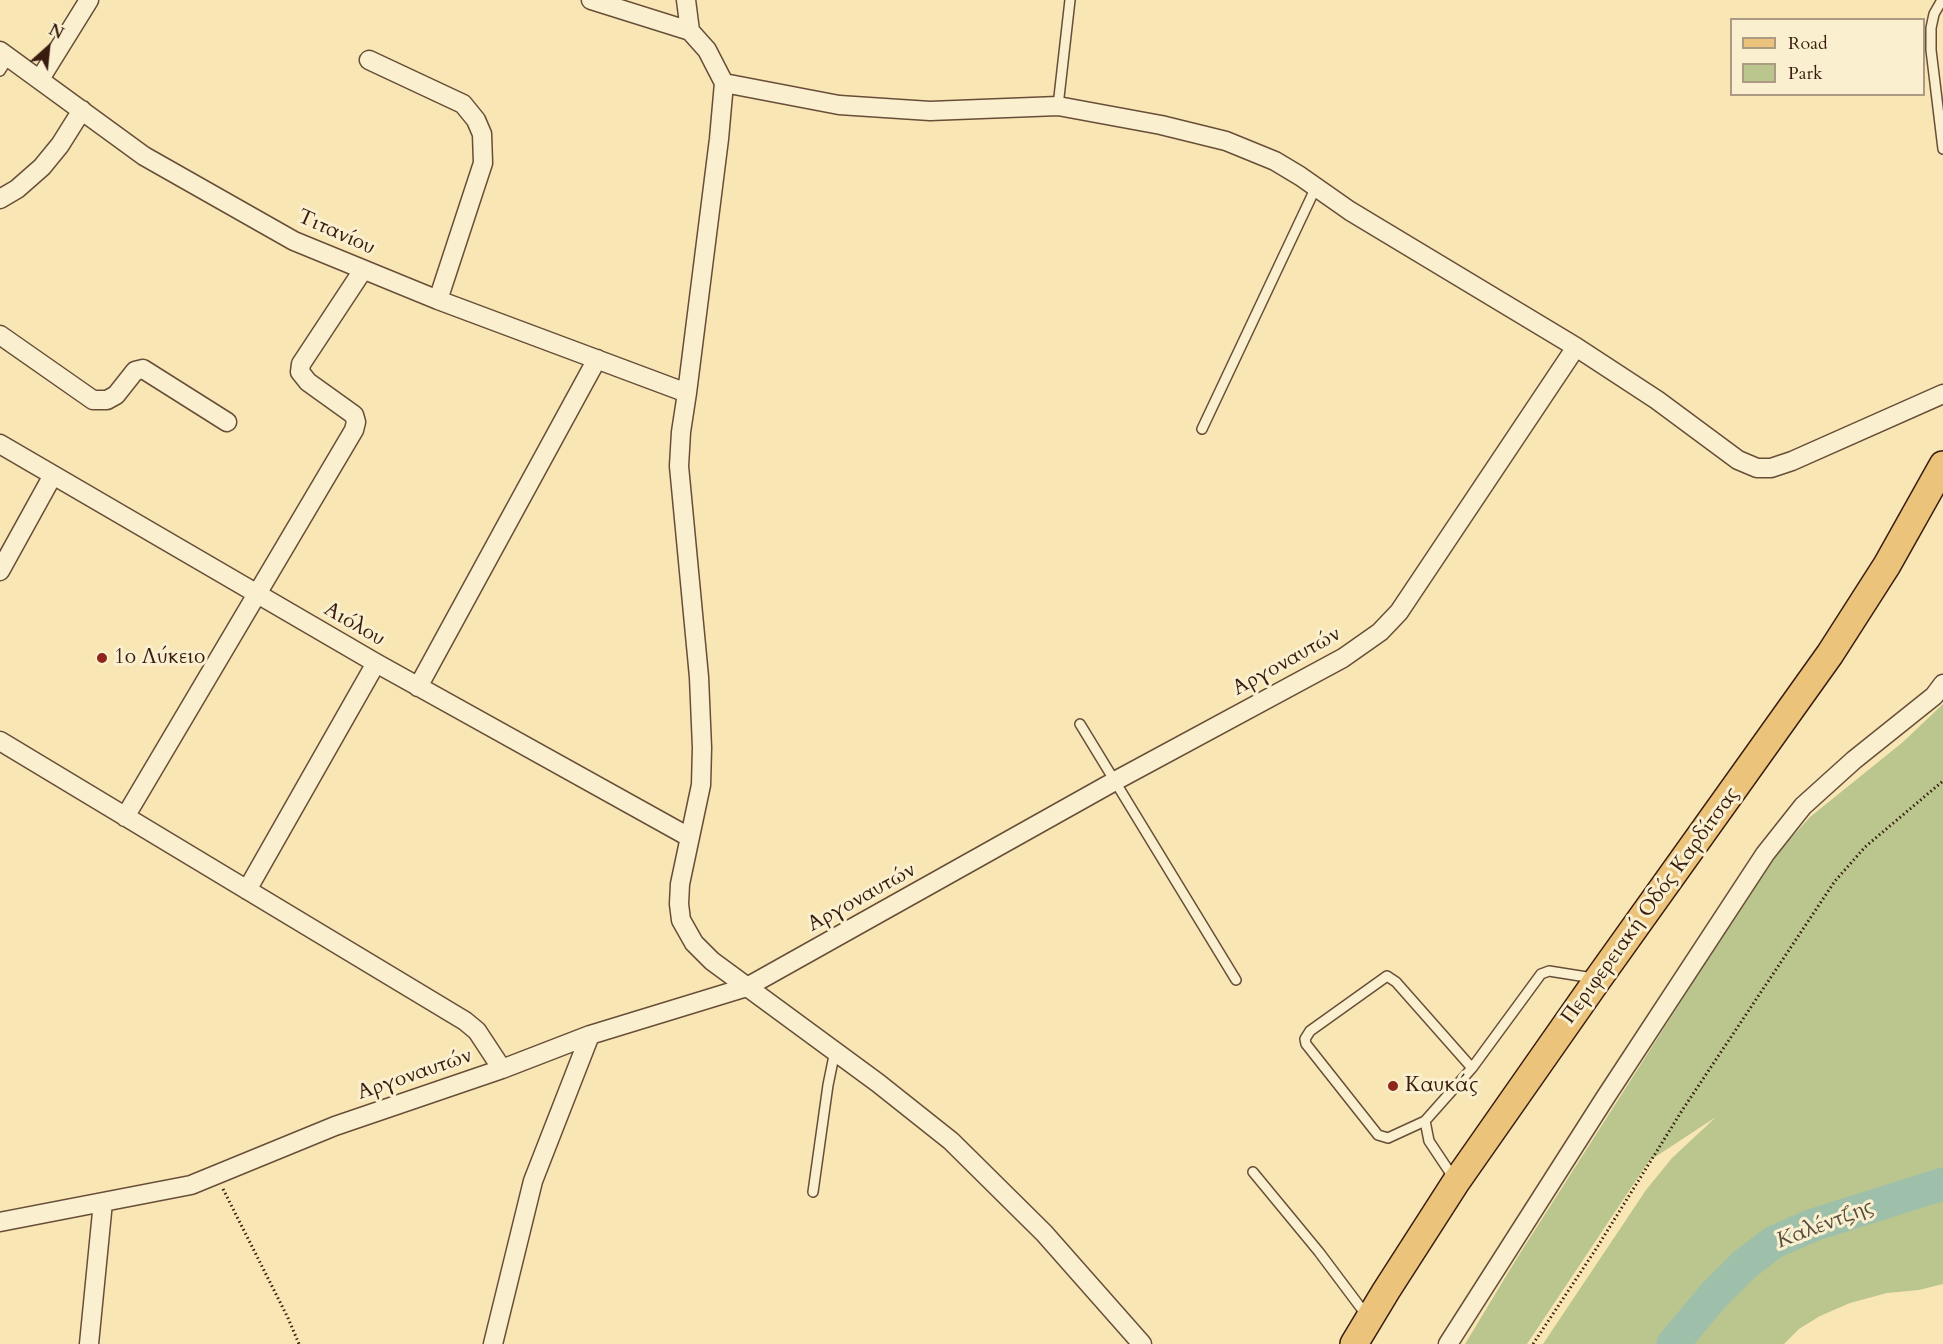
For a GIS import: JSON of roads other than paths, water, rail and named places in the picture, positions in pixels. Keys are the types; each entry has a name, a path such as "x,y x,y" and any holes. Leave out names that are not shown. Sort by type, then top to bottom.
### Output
{"main road":[{"name":"Περιφερειακή Οδός Καρδίτσας","path":"1354,1344 1368,1318 1456,1182 1830,654 1887,565 1943,465"}],"street":[{"path":"40,79 89,0"},
{"path":"591,0 690,31 706,50 724,83 681,432 679,466 699,677 702,748 701,785 679,893 681,920 688,934 704,953 912,1109 984,1172 1044,1233 1142,1344"},
{"path":"686,0 690,31"},
{"name":"Τιτανίου","path":"3,60 40,79 144,156 294,241 438,300 687,393"},
{"path":"369,60 463,104 476,120 482,134 483,163 438,300"},
{"path":"724,83 839,105 930,111 1058,106 1161,125 1226,141 1275,161 1350,211 1576,347 1658,400 1738,460 1763,469 1792,462 1943,394"},
{"path":"0,199 17,189 42,167 60,145 82,110"},
{"path":"125,817 356,426 354,415 308,382 300,372 301,364 363,270"},
{"path":"0,335 93,400 107,400 116,395 135,371 143,369 227,422"},
{"name":"Αργοναυτών","path":"0,1222 177,1189 334,1126 502,1069 590,1035 747,987 1115,781 1343,658 1388,625 1576,347"},
{"path":"418,687 597,359"},
{"name":"Αιόλου","path":"0,444 418,687 689,837"},
{"path":"0,571 53,475"},
{"path":"247,890 376,663"},
{"path":"1448,1344 1630,1059 1765,854 1803,806 1845,767 1934,696 1943,684"},
{"path":"0,741 465,1021 477,1031 502,1069"},
{"path":"493,1344 532,1181 590,1035"},
{"path":"89,1344 103,1202"}],"lane":[{"path":"1058,106 1070,0"},
{"path":"1942,0 1934,14 1931,39 1943,149"},
{"path":"1202,429 1316,187"},
{"path":"1080,723 1236,980"},
{"path":"1472,1068 1396,982 1387,976 1311,1031 1305,1039 1306,1044 1378,1136 1388,1138 1425,1121 1472,1068 1541,974 1549,971 1598,979"},
{"path":"813,1192 835,1051"},
{"path":"1425,1121 1429,1141 1456,1182"},
{"path":"1253,1172 1319,1252 1368,1318"}],"waterway":[{"name":"Καλέντζης","path":"1673,1344 1713,1296 1745,1264 1774,1242 1813,1225 1943,1184"}],"place":[{"name":"1ο Λύκειο","path":"102,658"},
{"name":"Καυκάς","path":"1393,1086"}]}
